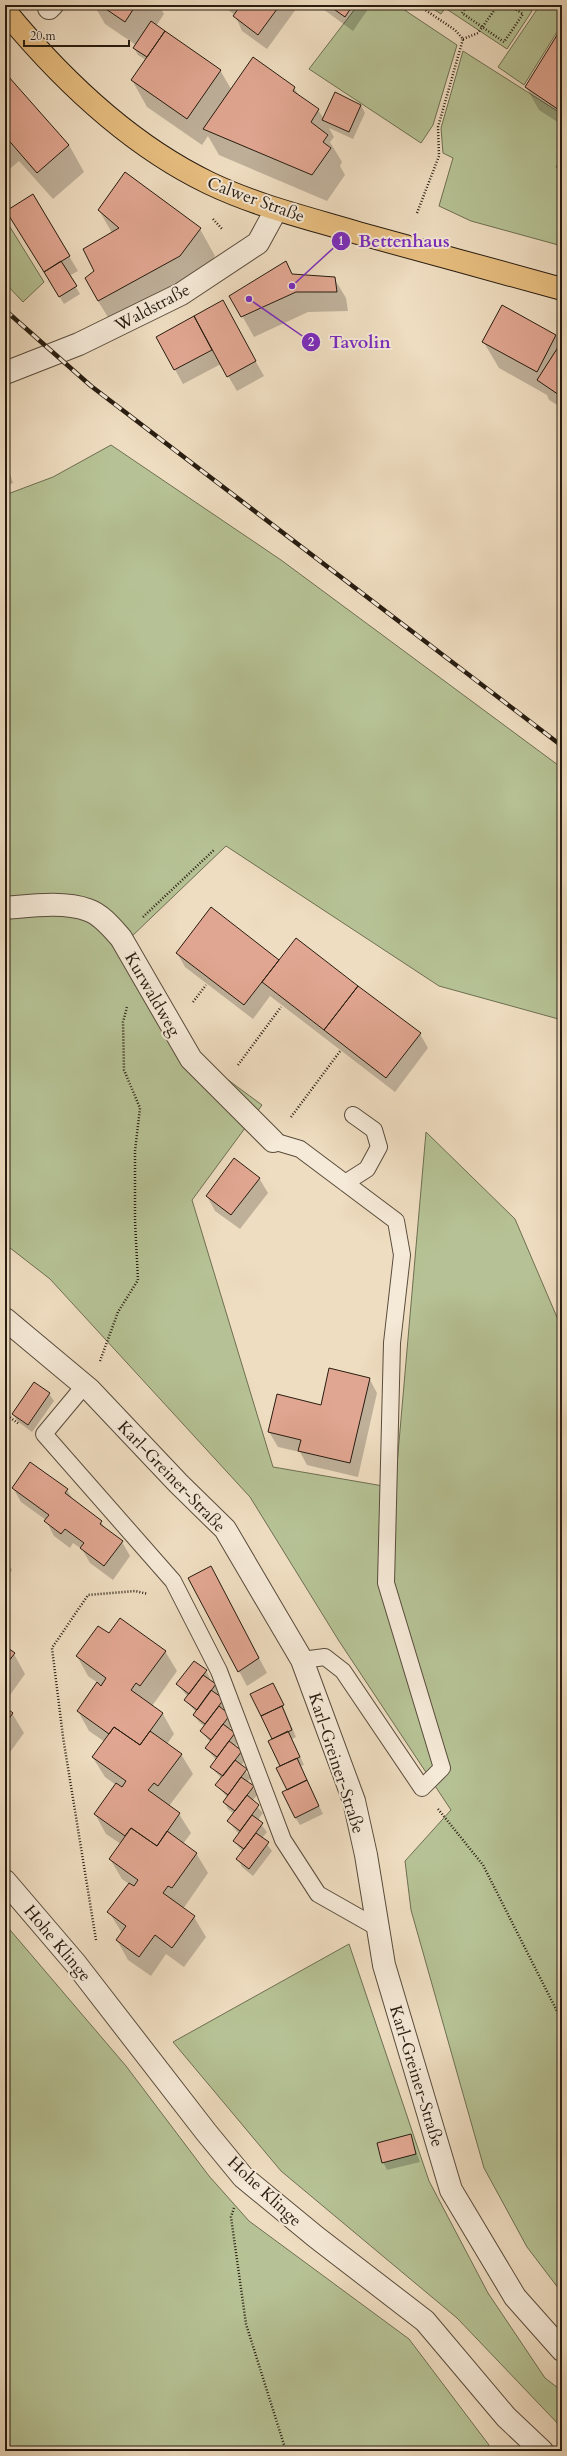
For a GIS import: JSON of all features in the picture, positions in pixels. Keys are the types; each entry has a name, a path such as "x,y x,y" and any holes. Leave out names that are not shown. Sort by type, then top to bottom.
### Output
{"main road":[{"name":"Calwer Straße","path":"5,11 72,86 116,123 164,158 209,183 276,210 562,289"}],"street":[{"name":"Waldstraße","path":"5,372 79,344 181,294 258,243 276,210"},
{"name":"Kurwaldweg","path":"5,908 49,904 89,910 111,927 121,938 191,1059 273,1141"},
{"name":"Karl-Greiner-Straße","path":"5,1319 87,1388 225,1530 302,1660 354,1801 366,1855 384,1965 451,2190 515,2297 562,2350"},
{"name":"Hohe Klinge","path":"5,1881 76,1964 206,2132 244,2176 316,2237 425,2321 506,2417 542,2451"}],"lane":[{"path":"345,1183 367,1169 378,1147 374,1130 353,1115"},
{"path":"273,1141 300,1149 396,1221 402,1255 392,1343 386,1583 442,1768 422,1788 343,1671 325,1657 302,1660"},
{"path":"87,1388 44,1434 173,1581 184,1598 219,1671 283,1840 318,1894 378,1928"}],"path":[{"path":"418,5 455,30 463,39"},
{"path":"468,5 462,13 504,42 523,14 509,5"},
{"path":"463,39 478,34 498,5"},
{"path":"417,213 438,156 438,127 463,39"},
{"path":"121,938 215,849"},
{"path":"87,1388 118,1312 138,1280 135,1151 140,1108 124,1070 123,1022 137,968"},
{"path":"220,1088 281,1007"},
{"path":"273,1141 341,1050"},
{"path":"95,1930 63,1737 52,1648 88,1595 135,1591 152,1595"},
{"path":"422,1788 483,1865 562,2020"},
{"path":"244,2176 232,2217 246,2324 286,2451"}],"green space":[{"path":"358,5 397,5 457,45 433,125 421,143 309,69"},
{"path":"427,5 522,5 532,11 507,49 445,8 441,14"},
{"path":"540,5 562,5 562,24 524,85 498,67"},
{"path":"463,51 562,114 562,158 556,167 562,171 562,246 471,221 439,206 453,158 443,153 441,128"},
{"path":"5,219 44,282 23,302 5,283"},
{"path":"111,445 281,560 562,768 562,1020 439,986 226,846 129,939 201,1060 262,1105 192,1200 273,1467 395,1488 426,1132 515,1219 562,1329 562,2293 527,2247 484,2168 411,1910 405,1861 451,1810 339,1641 250,1497 50,1279 5,1244 5,495 53,477"},
{"path":"5,1924 126,2066 209,2176 249,2221 409,2339 489,2445 485,2451 5,2451"},
{"path":"349,1944 429,2181 488,2293 545,2378 562,2391 562,2428 457,2318 281,2171 173,2042"}],"building":[{"path":"100,5 136,5 125,22"},
{"path":"231,5 280,5 258,35 233,16 238,9"},
{"path":"328,5 353,5 345,17"},
{"path":"151,21 165,31 147,57 133,48"},
{"path":"562,27 562,112 525,87"},
{"path":"165,31 221,70 187,119 131,80"},
{"path":"253,57 295,87 293,91 319,109 311,122 328,135 323,142 331,148 312,175 203,129"},
{"path":"8,76 69,145 37,173 5,136 5,79"},
{"path":"335,92 361,105 349,132 322,120"},
{"path":"125,172 201,228 180,256 98,301 85,278 94,271 83,249 119,228 98,210"},
{"path":"33,194 70,256 44,272 6,211"},
{"path":"61,261 77,286 59,297 44,272"},
{"path":"286,261 292,274 335,277 337,292 296,292 241,317 229,296"},
{"path":"223,300 256,361 227,377 194,316"},
{"path":"502,305 556,335 537,372 482,342"},
{"path":"194,316 212,350 174,370 156,337"},
{"path":"562,341 562,397 537,380"},
{"path":"211,907 279,960 244,1005 176,953"},
{"path":"296,938 358,986 324,1030 262,982"},
{"path":"358,986 421,1033 386,1078 324,1030"},
{"path":"234,1158 260,1178 231,1215 206,1196"},
{"path":"329,1368 370,1378 350,1463 298,1451 301,1440 268,1432 277,1394 321,1405"},
{"path":"34,1382 50,1393 28,1425 12,1414"},
{"path":"30,1462 68,1489 65,1493 102,1521 100,1524 123,1541 104,1566 80,1548 84,1543 65,1529 61,1534 44,1521 49,1515 12,1488"},
{"path":"211,1566 259,1658 238,1672 188,1578"},
{"path":"120,1618 166,1651 140,1686 136,1683 131,1690 163,1713 140,1745 114,1727 109,1734 77,1711 97,1682 101,1686 106,1678 76,1656 98,1626 109,1633"},
{"path":"5,1646 15,1653 5,1666"},
{"path":"194,1661 207,1670 189,1694 176,1684"},
{"path":"203,1675 216,1684 197,1710 184,1700"},
{"path":"273,1683 284,1705 261,1716 250,1694"},
{"path":"211,1690 224,1699 205,1724 193,1715"},
{"path":"219,1706 230,1715 211,1740 200,1731"},
{"path":"282,1706 292,1730 272,1739 261,1716"},
{"path":"5,1707 13,1713 5,1724"},
{"path":"223,1724 235,1733 217,1757 205,1748"},
{"path":"114,1727 140,1745 150,1731 182,1754 158,1786 154,1783 148,1790 180,1813 157,1846 131,1828 125,1836 94,1814 116,1783 122,1787 126,1781 92,1757"},
{"path":"288,1731 300,1757 280,1766 268,1741"},
{"path":"229,1741 242,1751 223,1776 210,1767"},
{"path":"297,1758 307,1780 287,1790 276,1768"},
{"path":"235,1760 247,1769 228,1795 215,1785"},
{"path":"241,1777 254,1786 235,1811 223,1802"},
{"path":"307,1780 319,1806 295,1818 282,1792"},
{"path":"247,1795 259,1805 240,1831 227,1821"},
{"path":"252,1815 263,1823 244,1849 233,1841"},
{"path":"131,1828 157,1846 167,1831 197,1853 172,1888 168,1886 163,1893 195,1916 172,1948 155,1935 139,1957 116,1940 126,1926 107,1912 129,1883 134,1886 138,1880 109,1859"},
{"path":"256,1833 269,1842 249,1869 236,1859"},
{"path":"411,2134 416,2154 382,2163 377,2143"}],"railway":[{"path":"5,310 91,386 562,746"}],"place":[{"name":"Bettenhaus","path":"292,286"},
{"name":"Tavolin","path":"249,299"}]}
